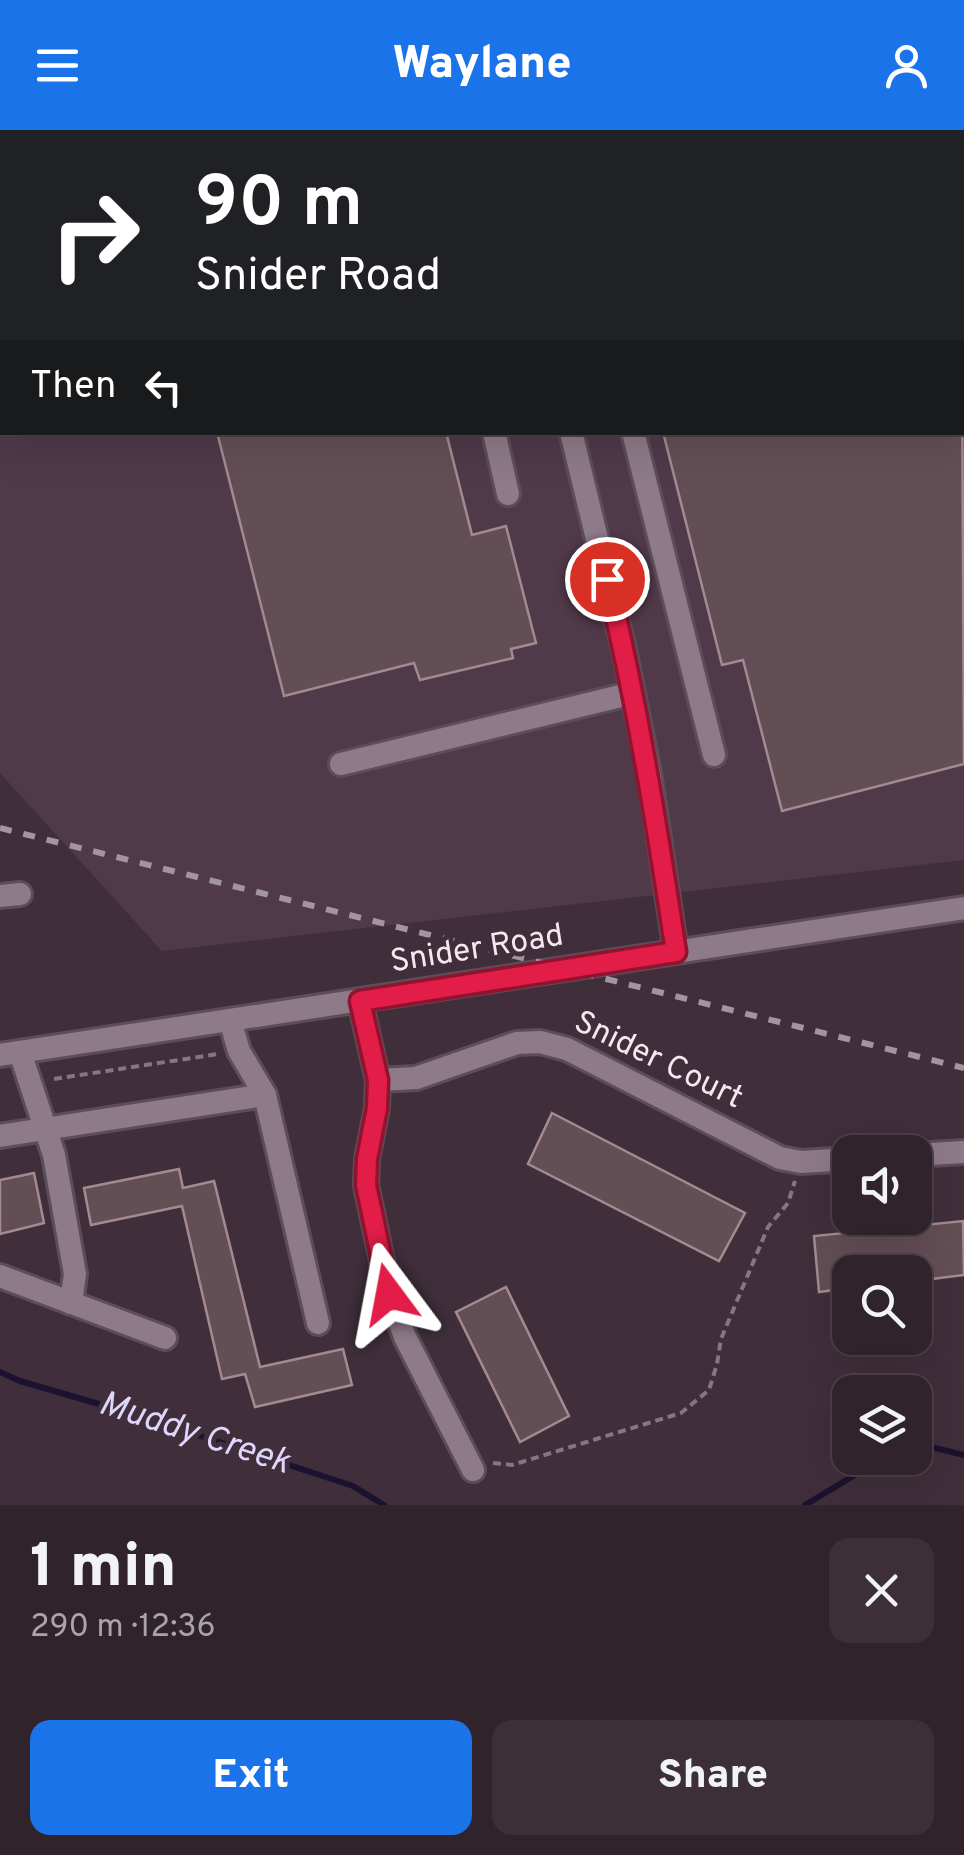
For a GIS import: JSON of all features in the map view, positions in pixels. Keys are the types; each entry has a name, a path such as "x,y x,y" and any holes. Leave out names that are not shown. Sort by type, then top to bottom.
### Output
{"street":[{"path":"495,435 508,494"},
{"path":"572,435 649,772 676,952"},
{"path":"634,435 714,755"},
{"path":"341,764 633,693"},
{"name":"Snider Road","path":"10,1053 964,908"},
{"path":"360,1001 378,1080 366,1185 389,1294 405,1337 473,1470"},
{"path":"230,1020 239,1051 265,1095 318,1323"},
{"name":"Snider Court","path":"378,1080 416,1078 516,1044 540,1042 568,1049 780,1158 801,1162 832,1160"},
{"path":"10,1053 30,1083 54,1155 75,1274 71,1302"},
{"path":"0,1136 265,1095"},
{"path":"932,1154 964,1152"},
{"path":"0,1276 165,1338"}],"path":[{"path":"30,1083 239,1051"},
{"path":"473,1470 497,1462 512,1465 682,1413 709,1390 721,1338 768,1227 788,1203 801,1162"}],"shaded area":[{"path":"0,435 964,435 964,860 162,951 0,773"}],"building":[{"path":"218,435 447,435 472,535 506,526 536,643 511,649 513,658 420,680 414,663 284,696"},
{"path":"664,435 962,435 964,764 782,811 743,660 722,665"},
{"path":"552,1113 745,1213 719,1261 528,1164"},
{"path":"179,1169 183,1188 214,1181 260,1367 343,1349 352,1385 255,1407 245,1374 222,1379 182,1206 91,1225 84,1188"},
{"path":"34,1173 44,1223 0,1234 0,1180"},
{"path":"963,1221 964,1275 932,1279 932,1255 832,1255 832,1290 819,1292 814,1236 932,1235 932,1224"},
{"path":"506,1287 569,1416 520,1442 456,1312"}],"waterway":[{"name":"Muddy Creek","path":"0,1372 353,1486 384,1505"},
{"name":"Muddy Creek","path":"932,1447 964,1455"},
{"name":"Muddy Creek","path":"805,1505 855,1475"}],"railway":[{"path":"0,828 964,1068"}],"route":[{"path":"389,1294 366,1185 378,1080 360,1001 676,952 649,772 607,579"}]}
